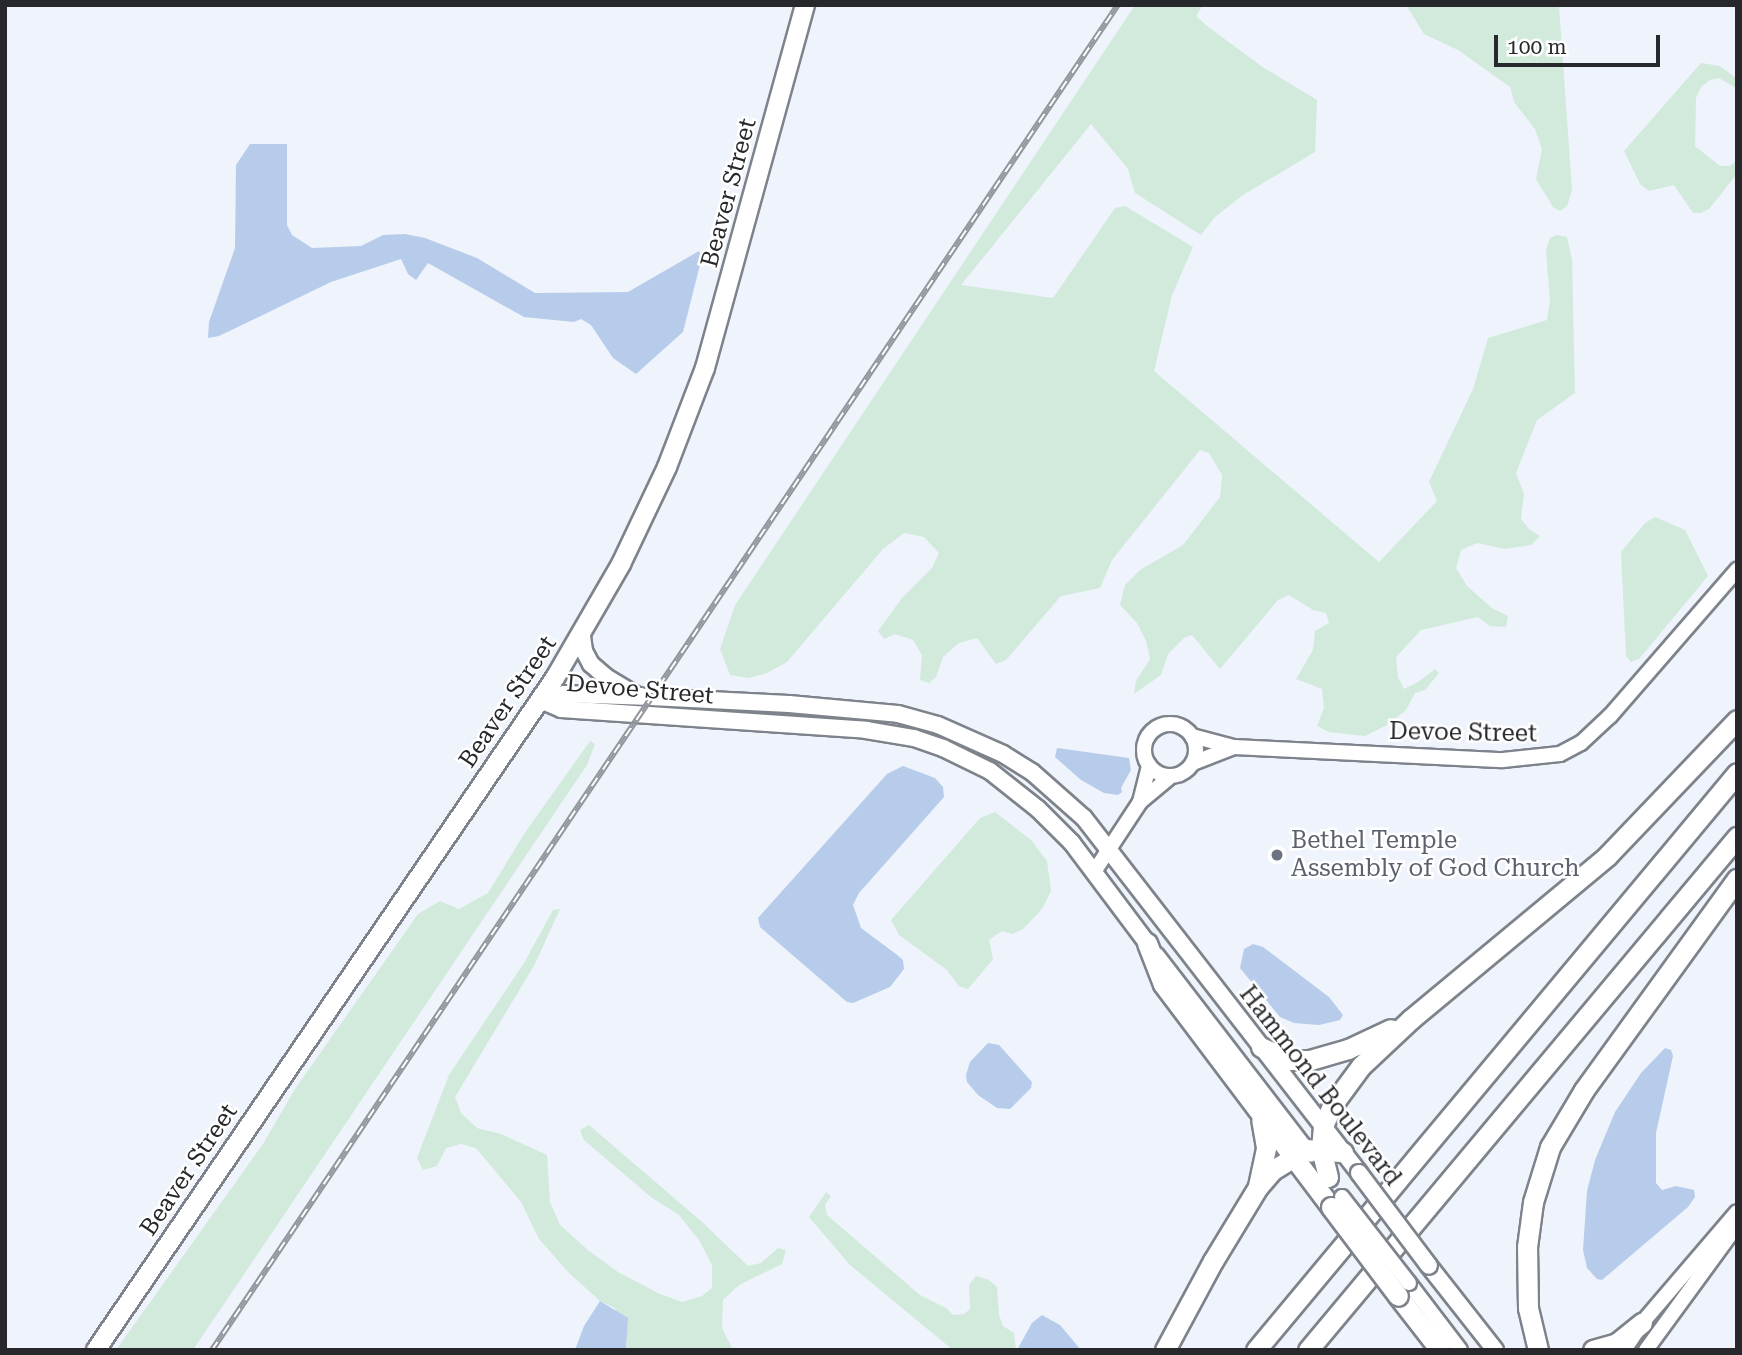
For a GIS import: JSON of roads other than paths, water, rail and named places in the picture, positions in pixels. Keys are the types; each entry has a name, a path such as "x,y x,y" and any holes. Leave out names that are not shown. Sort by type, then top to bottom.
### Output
{"highway":[{"path":"1165,1350 1213,1261 1258,1187 1273,1170 1306,1152 1346,1084 1410,1019 1513,937 1607,856 1737,720"},
{"path":"1256,1350 1737,773"},
{"path":"1308,1350 1737,837"},
{"path":"1552,1350 1536,1345 1528,1308 1527,1247 1534,1202 1550,1147 1584,1090 1737,879"},
{"path":"1147,943 1163,984 1259,1112 1306,1152 1328,1177"},
{"path":"1261,1047 1287,1060 1310,1060 1348,1049 1410,1019"},
{"path":"1258,1187 1266,1147 1259,1112"},
{"path":"1306,1152 1343,1152"},
{"path":"1306,1152 1336,1202 1403,1290 1440,1350"},
{"path":"1318,1350 1353,1296"},
{"path":"1593,1350 1617,1343 1642,1323"}],"main road":[{"name":"Beaver Street","path":"96,1350 582,636 645,516 705,368 805,5"},
{"path":"582,636 584,651 592,664 606,677 638,696"},
{"name":"Devoe Street","path":"540,700 564,694 638,696 863,710 938,725 975,739 1032,772 1084,818 1109,849"},
{"name":"Devoe Street","path":"540,700 561,709 866,730 914,738 968,760 1015,789 1055,825 1094,872"},
{"name":"Hammond Boulevard","path":"1109,849 1495,1350"},
{"name":"Hammond Boulevard","path":"1094,872 1147,943"}],"street":[{"name":"Devoe Street","path":"1192,736 1234,747 1503,760 1560,754 1581,743 1610,716 1737,570"},
{"path":"1094,872 1140,802 1171,776 1184,772 1193,763 1196,749 1192,736 1175,724 1154,730 1144,746 1149,765 1140,802"},
{"name":"Devoe Street","path":"1193,763 1234,747"},
{"path":"1149,765 1158,774 1171,776"},
{"name":"Hammond Boulevard","path":"1147,943 1306,1152"},
{"name":"Hammond Boulevard","path":"1328,1177 1336,1202"},
{"path":"1624,1350 1642,1323 1737,1212"},
{"path":"1646,1350 1737,1225"},
{"path":"1403,1290 1460,1350"}],"water":[{"path":"250,144 287,144 287,225 292,235 312,248 361,246 383,235 405,234 425,238 477,258 535,293 628,292 699,251 702,257 683,332 636,374 613,358 591,325 581,319 574,322 524,317 428,263 416,280 408,274 401,259 331,282 219,336 208,338 209,322 235,248 236,165"},
{"path":"1057,748 1129,758 1131,770 1121,788 1122,792 1118,795 1104,793 1081,780 1055,757"},
{"path":"903,766 935,778 943,787 944,797 859,893 853,905 861,928 903,960 904,969 890,987 853,1003 847,1002 760,927 758,918 887,774"},
{"path":"1253,944 1263,947 1329,997 1343,1015 1340,1020 1319,1025 1294,1023 1280,1017 1240,968 1244,949"},
{"path":"988,1043 999,1045 1032,1082 1031,1088 1010,1109 997,1108 978,1095 967,1082 970,1062"},
{"path":"1665,1048 1671,1050 1673,1056 1656,1133 1656,1183 1662,1190 1676,1186 1694,1190 1695,1197 1688,1207 1602,1280 1597,1279 1587,1268 1583,1250 1587,1191 1595,1160 1615,1112 1641,1073"},
{"path":"600,1301 628,1318 626,1350 575,1350 584,1326"},
{"path":"1042,1315 1060,1325 1081,1350 1017,1350 1032,1323"}],"railway":[{"path":"212,1350 1118,5"}],"place":[{"name":"Bethel Temple Assembly of God Church","path":"1277,855"}]}
